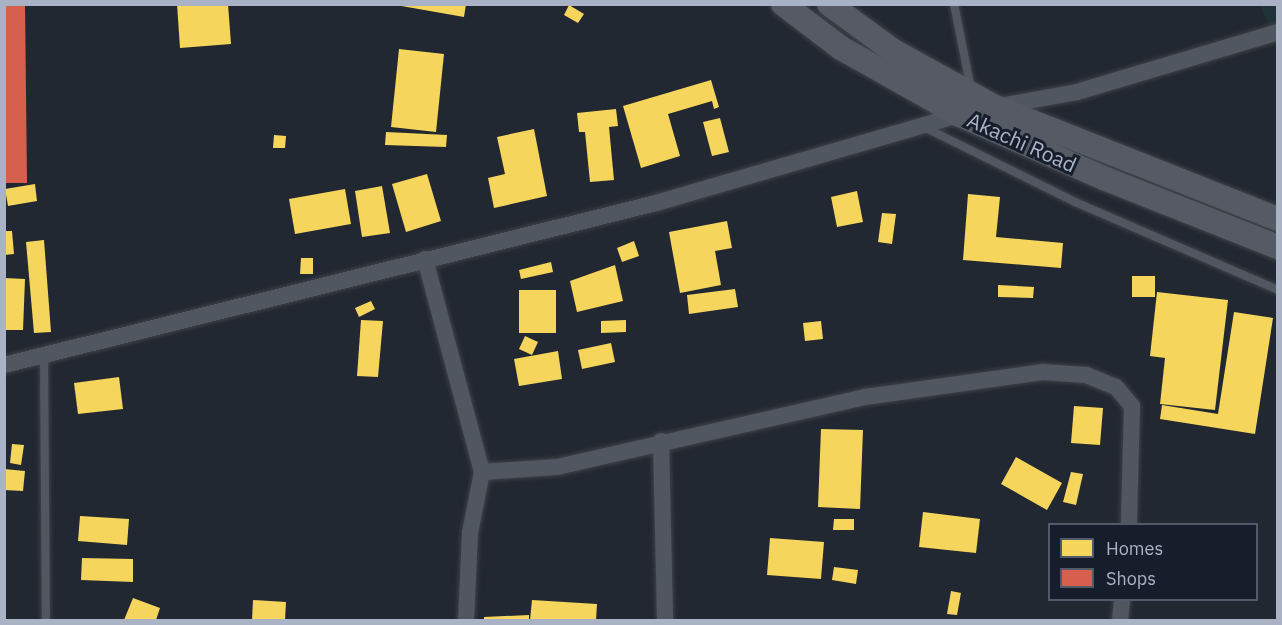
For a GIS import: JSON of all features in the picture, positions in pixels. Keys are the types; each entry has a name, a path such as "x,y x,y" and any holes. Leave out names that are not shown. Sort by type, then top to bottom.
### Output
{"main road":[{"name":"Akachi Road","path":"783,4 841,48 966,105 1106,180 1278,247"},
{"name":"Akachi Road","path":"829,4 966,105 995,107 1278,219"}],"street":[{"path":"995,107 1077,92 1278,32"},
{"path":"4,365 656,203 924,127 966,105"},
{"path":"425,259 482,472 470,533 466,621"},
{"path":"482,472 557,467 661,441 865,398 1042,372 1086,375 1116,387 1132,406 1129,523"},
{"path":"661,441 665,621"},
{"path":"1120,621 1122,601"}],"lane":[{"path":"954,4 966,105"},
{"path":"924,127 1075,202 1278,290"},
{"path":"44,355 46,621"}],"green space":[{"path":"1260,5 1277,5 1277,45"}],"building: Homes":[{"path":"177,4 228,4 231,44 180,48"},
{"path":"390,4 466,4 464,17"},
{"path":"569,5 584,14 578,23 564,15"},
{"path":"399,49 444,54 436,132 391,127"},
{"path":"711,80 719,107 714,109 712,101 668,114 680,156 641,168 623,106"},
{"path":"616,109 618,126 609,127 614,180 590,182 585,132 579,132 577,113"},
{"path":"720,118 729,152 712,156 703,122"},
{"path":"534,129 547,196 494,208 488,178 505,174 497,137"},
{"path":"386,132 447,135 446,147 385,145"},
{"path":"274,135 286,136 285,148 273,148"},
{"path":"427,174 441,221 406,232 392,184"},
{"path":"35,184 37,201 8,206 5,189"},
{"path":"382,186 390,233 362,237 355,191"},
{"path":"345,189 351,224 295,234 289,199"},
{"path":"857,191 863,222 837,227 831,197"},
{"path":"968,194 1000,197 996,237 1063,243 1061,268 963,260"},
{"path":"882,213 896,214 892,244 878,242"},
{"path":"727,221 732,248 715,251 721,285 680,293 669,232"},
{"path":"4,231 12,231 14,254 4,255"},
{"path":"44,240 51,332 34,333 26,242"},
{"path":"634,241 639,256 622,262 617,248"},
{"path":"301,258 313,258 313,274 300,274"},
{"path":"551,262 553,272 521,279 519,270"},
{"path":"615,265 623,301 577,312 570,281"},
{"path":"1132,276 1155,276 1155,297 1132,297"},
{"path":"4,278 25,279 23,330 4,330"},
{"path":"998,285 1034,287 1033,298 998,297"},
{"path":"735,289 738,307 689,314 687,295"},
{"path":"519,290 556,290 556,333 519,333"},
{"path":"1157,292 1228,300 1215,410 1160,404 1165,358 1150,356"},
{"path":"371,301 375,309 359,317 355,308"},
{"path":"1234,312 1273,318 1255,434 1160,419 1162,405 1218,414"},
{"path":"361,320 383,321 378,377 357,376"},
{"path":"626,320 626,332 601,333 601,321"},
{"path":"821,321 823,339 805,341 803,323"},
{"path":"525,336 538,342 532,355 519,349"},
{"path":"611,343 615,362 582,369 578,350"},
{"path":"558,351 562,379 519,386 514,359"},
{"path":"119,377 123,409 78,414 74,383"},
{"path":"1074,406 1103,408 1100,445 1071,443"},
{"path":"821,429 863,430 860,509 818,507"},
{"path":"12,444 24,445 21,465 10,463"},
{"path":"1016,457 1062,483 1047,510 1001,484"},
{"path":"4,469 25,471 23,491 4,490"},
{"path":"1071,472 1083,474 1076,505 1063,502"},
{"path":"923,512 980,519 976,553 919,547"},
{"path":"80,516 129,519 127,545 78,541"},
{"path":"834,519 854,519 854,530 833,530"},
{"path":"770,538 824,542 821,579 767,575"},
{"path":"82,558 133,559 133,582 81,580"},
{"path":"834,567 858,570 856,584 832,580"},
{"path":"951,591 961,593 957,615 947,614"},
{"path":"133,598 160,608 156,620 124,620"},
{"path":"253,600 286,602 285,620 252,620"},
{"path":"532,600 597,604 596,620 530,620"},
{"path":"529,615 529,620 484,620 484,617"}],"building: Shops":[{"path":"4,4 25,4 27,183 4,183"}]}
